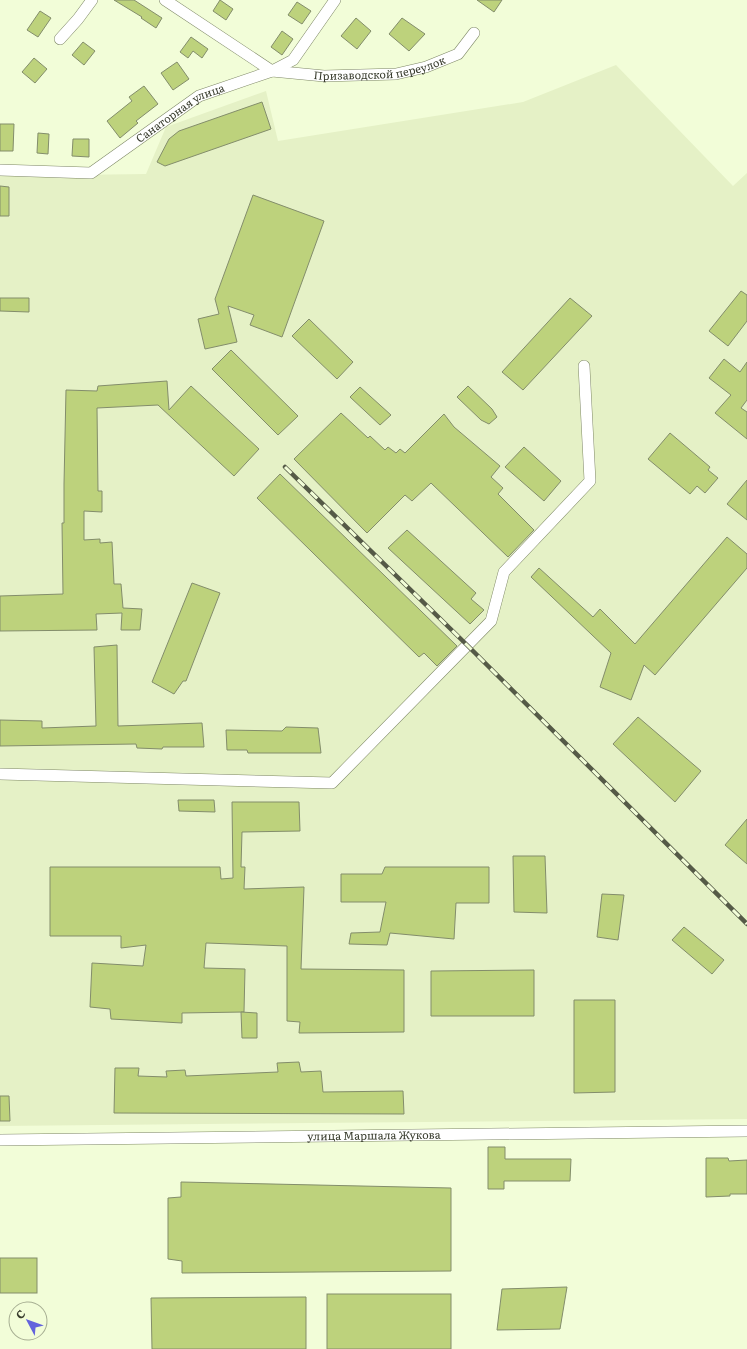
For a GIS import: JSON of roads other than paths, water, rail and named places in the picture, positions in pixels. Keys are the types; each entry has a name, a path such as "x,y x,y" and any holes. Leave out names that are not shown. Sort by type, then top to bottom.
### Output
{"street":[{"path":"60,39 78,19 92,0"},
{"path":"165,0 272,71"},
{"name":"Санаторная улица","path":"0,170 91,173 199,96 272,71 293,60 335,0"},
{"name":"Призаводской переулок","path":"272,71 324,76 396,74 426,67 458,54 474,33"},
{"path":"0,774 332,783 491,621 504,572 590,481 584,366"},
{"name":"улица Маршала Жукова","path":"0,1140 747,1131"}],"railway":[{"path":"285,467 467,645 747,924"}]}
